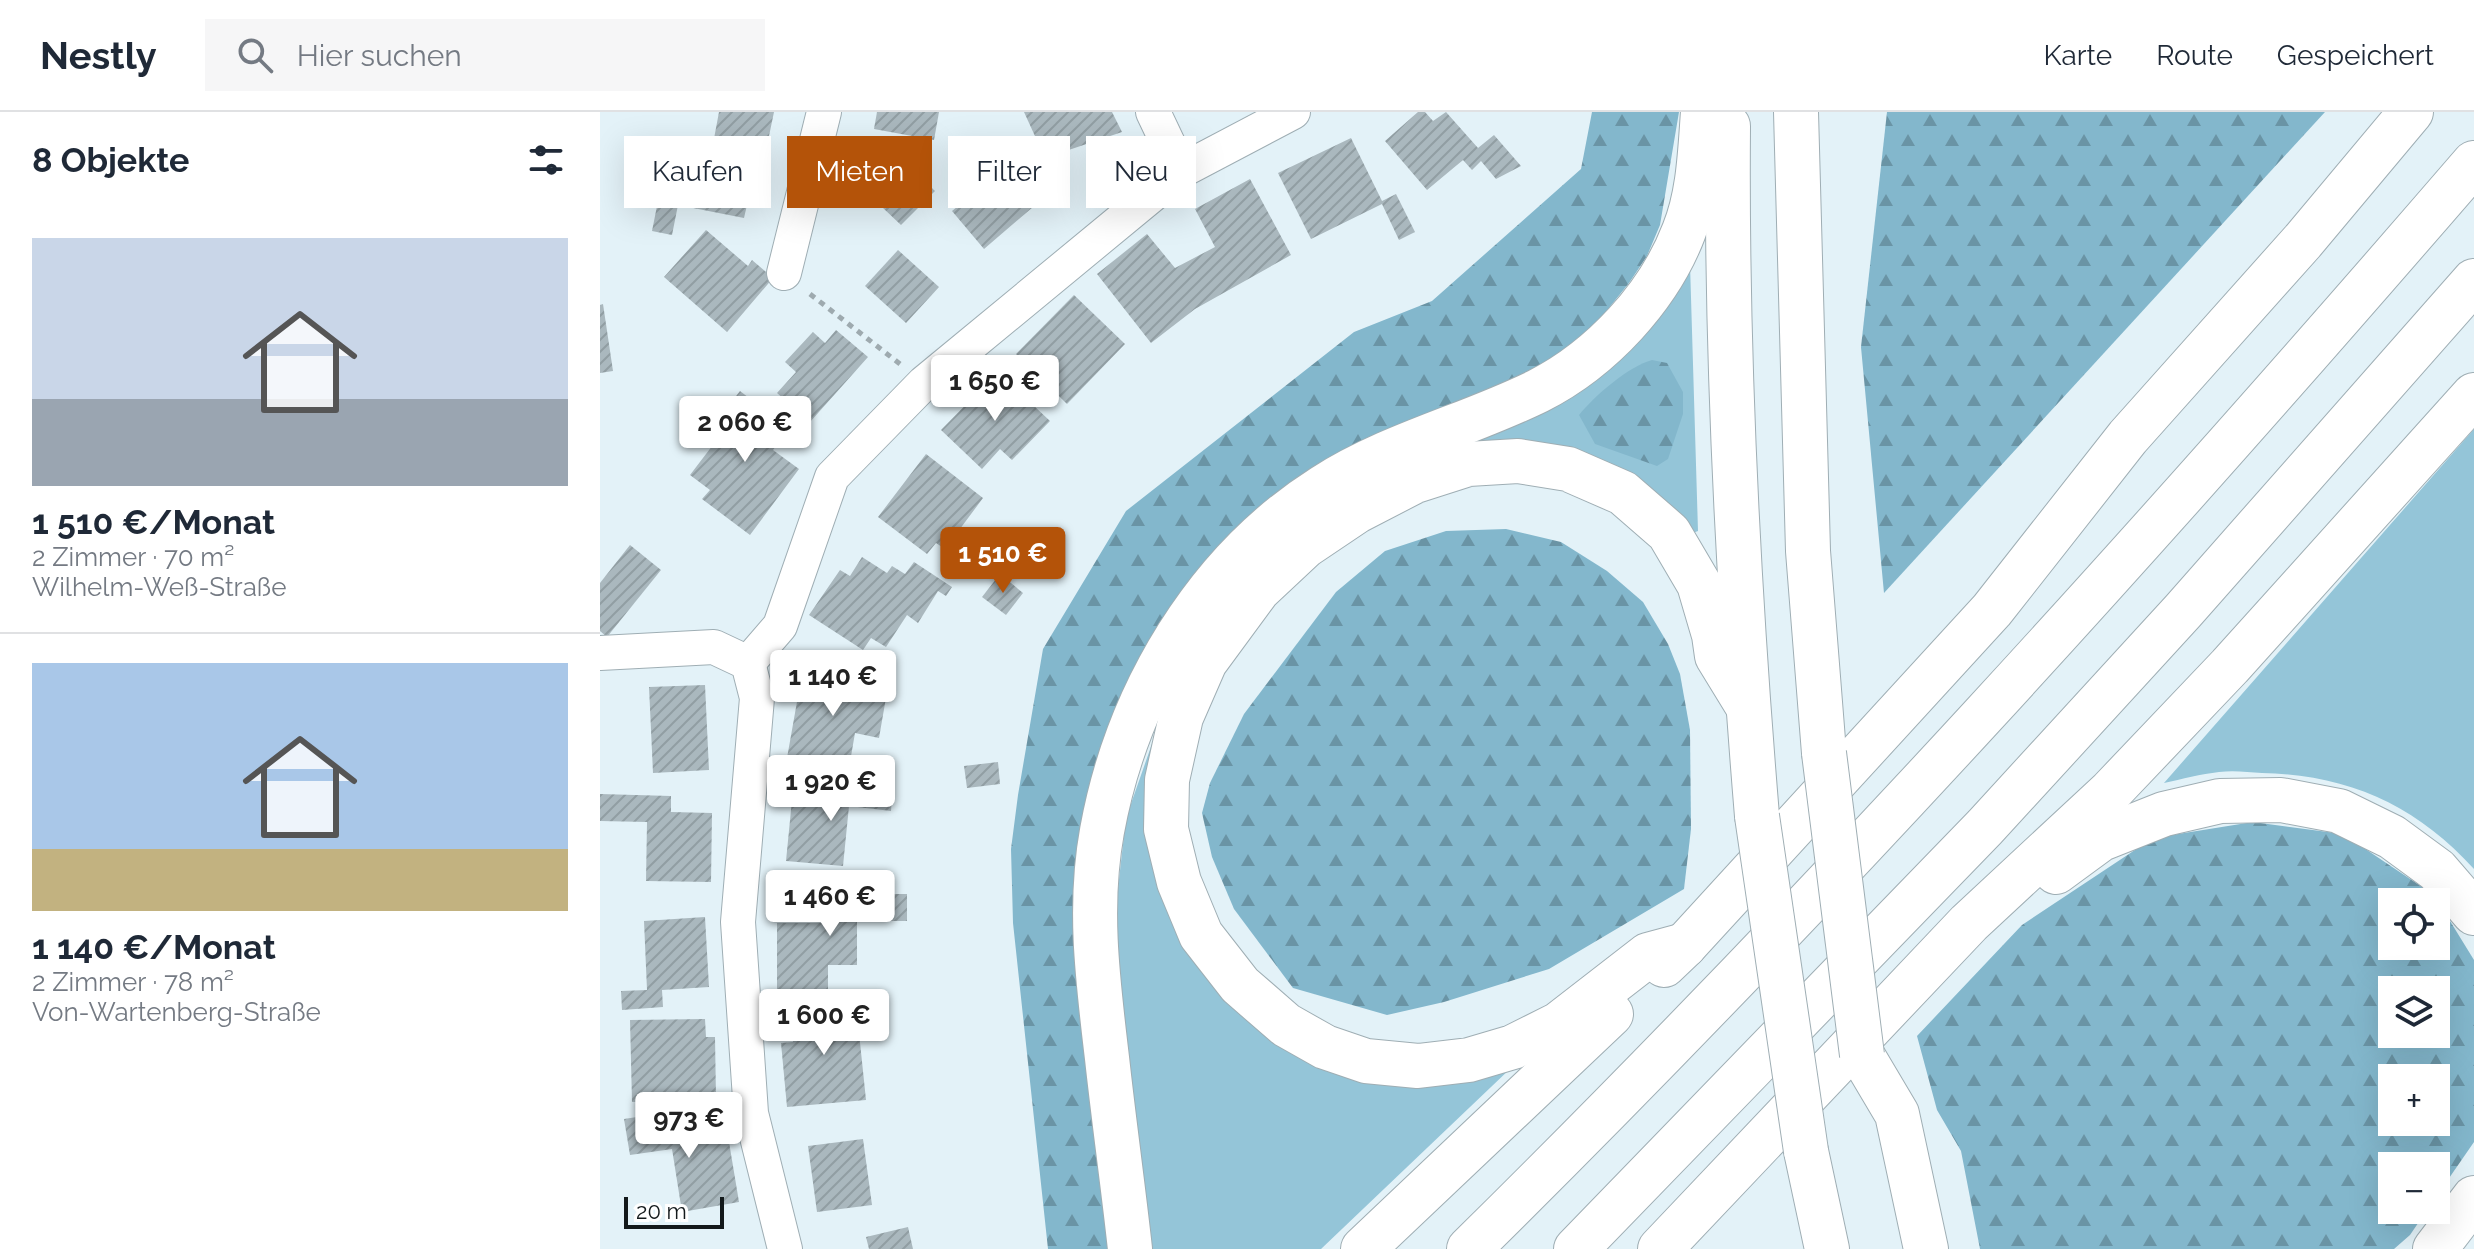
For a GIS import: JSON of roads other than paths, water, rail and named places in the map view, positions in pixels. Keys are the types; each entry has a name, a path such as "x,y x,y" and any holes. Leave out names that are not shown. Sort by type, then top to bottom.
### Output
{"highway":[{"path":"1130,1249 1096,967 1095,895 1102,832 1118,762 1148,689 1185,624 1214,583 1262,531 1323,487 1379,456 1539,390 1581,363 1624,324 1659,281 1685,231 1698,181 1703,112"},
{"path":"1728,112 1729,292 1747,705 1757,816 1806,1151 1827,1249"},
{"path":"1796,112 1808,551 1824,753 1864,1070 1898,1249"},
{"path":"2341,195 2385,112"},
{"path":"1363,1249 1685,945 1992,610 2128,437 2411,112"},
{"path":"1469,1249 1731,982 1940,761 2133,550 2474,163"},
{"path":"1576,1249 1985,827 2183,611 2474,281"},
{"path":"1660,1249 1969,923 2111,791 2219,678 2474,395"},
{"path":"1685,945 1648,955 1559,1024 1513,1047 1469,1060 1418,1066 1366,1061 1325,1047 1286,1025 1240,985 1201,935 1179,882 1166,829 1167,780 1181,717 1205,662 1258,590 1305,546 1357,511 1415,481 1468,464 1518,461 1568,469 1623,493 1669,533 1699,584 1717,656 1747,705"},
{"path":"1969,923 2017,906 2057,871 2101,839 2151,819 2220,801 2281,800 2339,811 2392,837 2437,870 2474,913"},
{"path":"1864,1070 1897,1114 1926,1249"},
{"path":"2435,1249 2474,1198"}],"street":[{"path":"784,273 824,112"},
{"path":"1153,112 1164,136"},
{"path":"1196,163 1293,112"},
{"path":"748,663 780,626 832,477 924,383 1136,208"},
{"path":"600,653 714,647 748,663"},
{"path":"748,663 757,698 738,922 751,1113 785,1249"}]}
